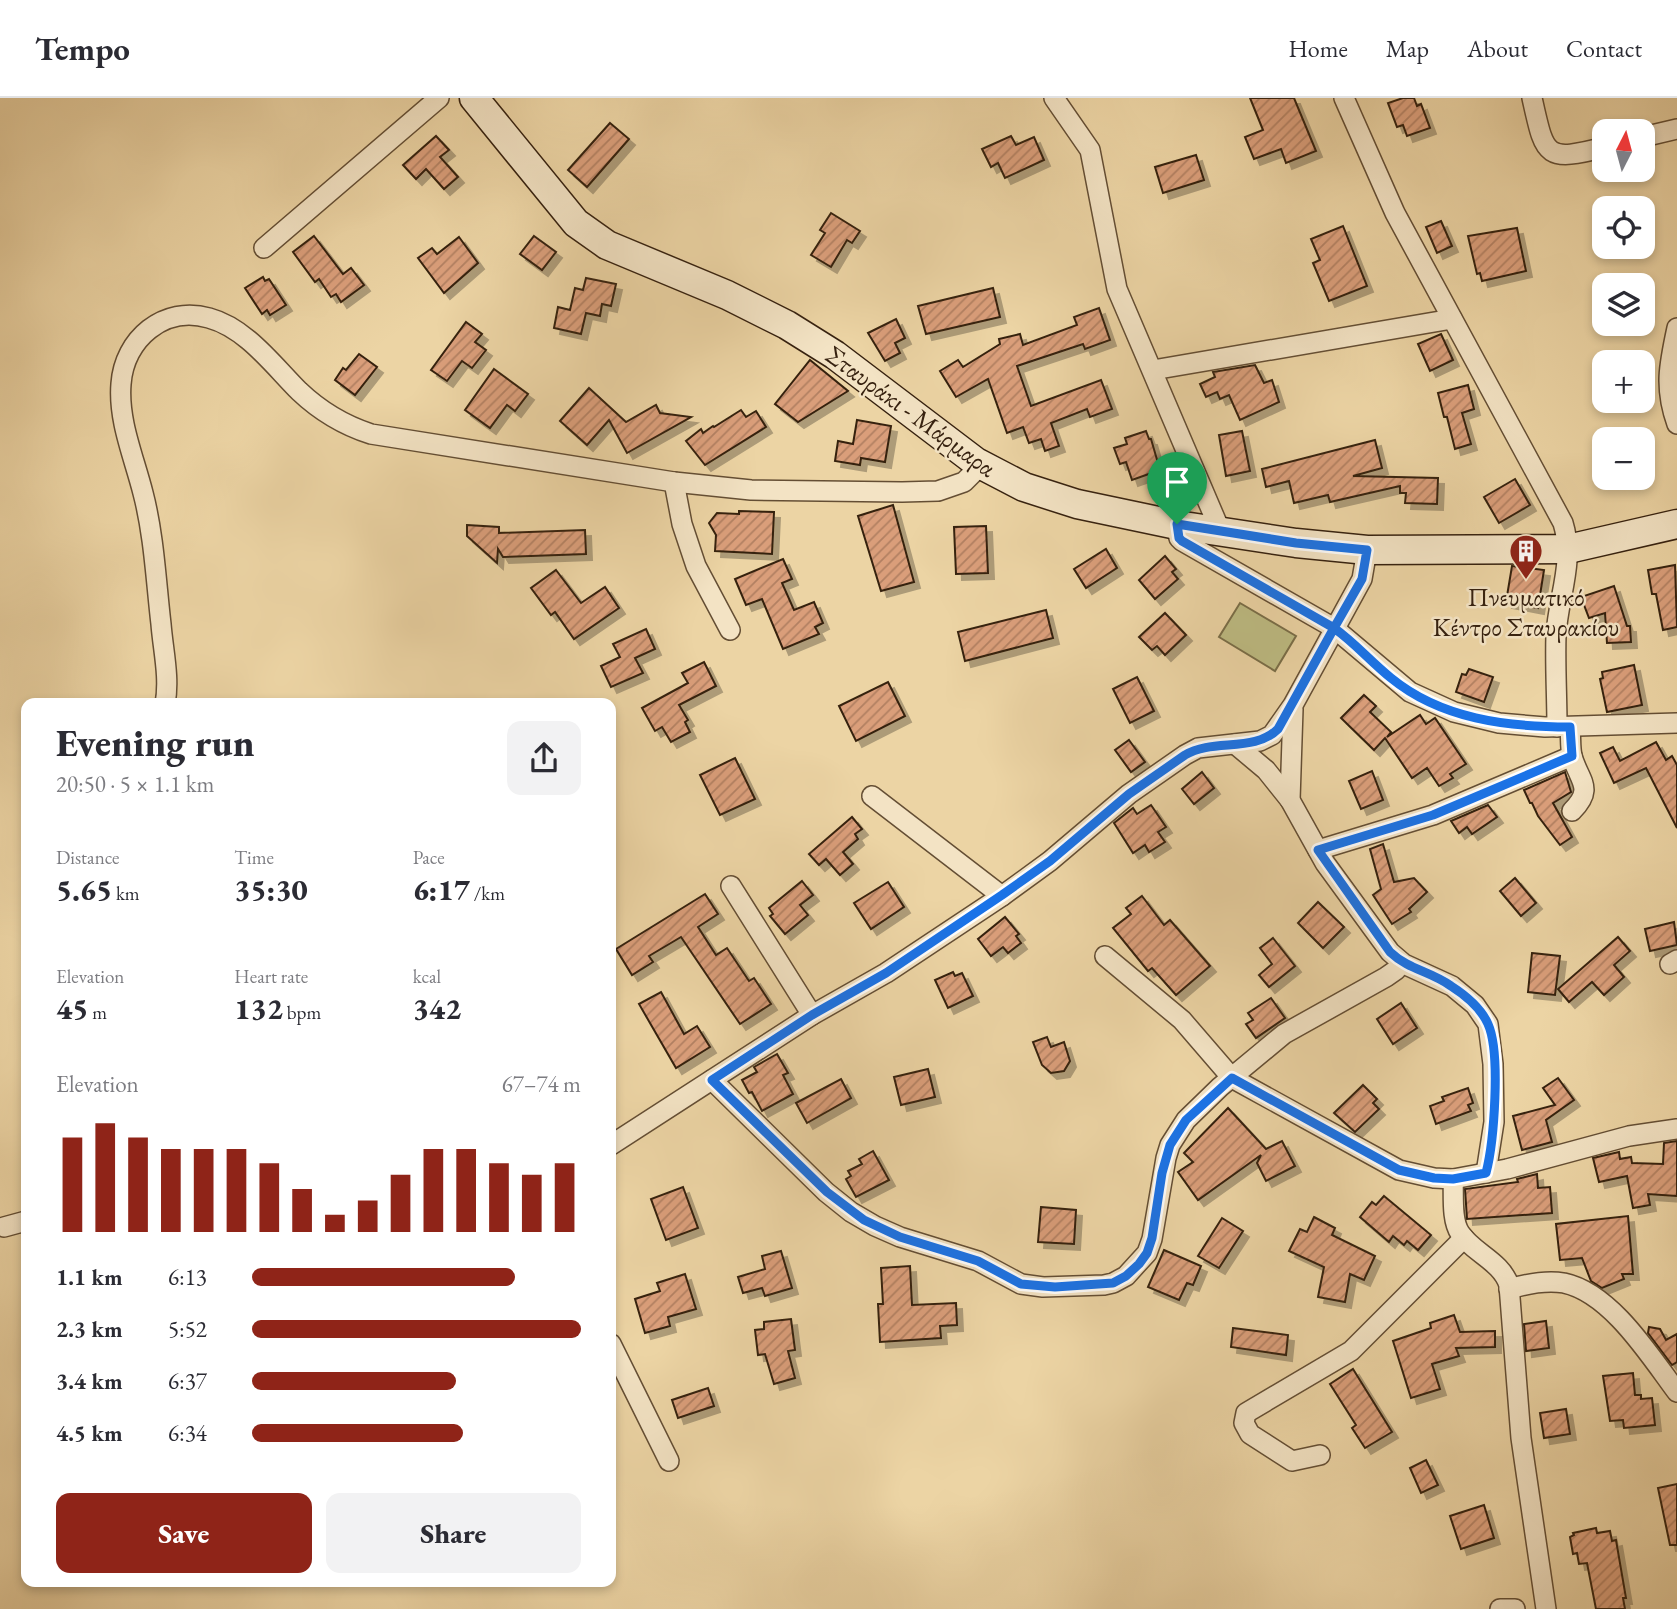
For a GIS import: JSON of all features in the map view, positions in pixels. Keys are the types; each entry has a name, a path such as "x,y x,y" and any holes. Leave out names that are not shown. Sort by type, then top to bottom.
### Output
{"street":[{"path":"264,248 439,98"},
{"name":"Σταυράκι - Μάρμαρα","path":"474,98 576,223 592,236 735,299 809,338 981,465 1004,478 1048,495 1112,512 1177,524 1296,543 1367,550 1568,548 1677,524"},
{"path":"1055,98 1090,150 1112,273 1220,530"},
{"path":"1344,98 1395,213 1563,523 1568,548 1556,633 1563,727 1583,780 1584,791 1582,801 1572,811"},
{"path":"1532,98 1540,135 1547,148 1560,155 1592,150"},
{"path":"1656,134 1677,129"},
{"path":"167,698 152,546 144,495 123,420 120,398 123,366 129,350 149,328 179,315 195,314 212,318 240,335 329,416 350,428 371,434 674,482 751,490 927,492 957,486 971,477 981,465"},
{"path":"1153,370 1452,319"},
{"path":"1677,328 1668,375 1668,395 1677,424"},
{"path":"674,482 682,524 696,566 730,630"},
{"path":"1177,524 1182,541 1334,628 1350,639 1390,678 1430,703 1499,723 1563,727 1677,723"},
{"path":"616,1143 812,1015 886,973 1002,895 1050,861 1129,794 1185,755 1210,746 1260,741 1272,735 1293,705 1362,579 1367,550"},
{"path":"1290,800 1293,705"},
{"path":"1235,744 1266,771 1290,800 1318,850 1381,941 1401,962 1451,986 1475,1005 1488,1024 1493,1065 1494,1122 1486,1173"},
{"path":"1318,850 1433,815 1572,756"},
{"path":"872,796 1002,895"},
{"path":"731,886 812,1015"},
{"path":"1105,956 1182,1020 1232,1078 1399,1170 1434,1178 1453,1179 1629,1136 1677,1129"},
{"path":"712,1080 827,1192 864,1220 900,1237 978,1261 1021,1284 1055,1287 1113,1283 1126,1276 1147,1253 1170,1145 1186,1120 1284,1034 1385,977 1396,970 1401,962"},
{"path":"1453,1179 1458,1228 1464,1238 1504,1275 1509,1289 1521,1438 1546,1609"},
{"path":"4,1227 21,1222"},
{"path":"1320,1455 1292,1461 1250,1434 1244,1423 1246,1413 1351,1351 1464,1238"},
{"path":"1509,1289 1555,1282 1568,1284 1586,1293 1636,1335 1677,1392"},
{"path":"616,1354 669,1461"},
{"path":"1500,1609 1516,1609"}],"shaded area":[{"path":"1240,603 1296,636 1275,671 1219,637"}],"building":[{"path":"1250,98 1294,98 1316,151 1286,163 1281,149 1254,159 1245,137 1263,130"},
{"path":"1414,98 1417,106 1421,104 1430,128 1407,136 1403,125 1397,127 1388,103"},
{"path":"610,123 629,139 587,187 568,170"},
{"path":"436,136 449,150 440,157 458,177 444,189 426,169 416,179 403,165"},
{"path":"1011,136 1016,145 1034,137 1044,160 1005,178 998,163 991,167 982,149"},
{"path":"1196,155 1204,180 1163,193 1155,167"},
{"path":"831,213 860,231 852,243 847,240 831,267 811,255 825,233 820,230"},
{"path":"1441,221 1452,246 1437,253 1426,227"},
{"path":"1343,226 1367,286 1329,301 1313,263 1320,260 1311,239"},
{"path":"1517,228 1526,271 1482,281 1480,273 1477,274 1468,236"},
{"path":"314,236 343,274 351,268 364,285 341,302 336,294 331,297 319,279 315,282 293,252"},
{"path":"534,236 556,252 542,270 520,254"},
{"path":"459,237 478,263 444,293 418,258 432,248 437,254"},
{"path":"263,277 265,281 269,279 286,305 270,315 267,310 262,314 245,288"},
{"path":"586,278 616,284 611,306 602,304 600,316 586,313 581,334 554,328 558,307 570,310 575,288 583,290"},
{"path":"993,288 1000,317 926,334 918,306"},
{"path":"1099,308 1110,340 1085,349 1083,344 1017,366 1031,406 1101,380 1112,409 1090,417 1087,409 1051,423 1059,446 1045,451 1041,439 1029,443 1023,427 1007,433 988,379 956,397 940,371 958,360 963,367 1000,344 999,339 1020,334 1023,345 1077,325 1074,317"},
{"path":"896,319 905,338 895,343 900,353 885,361 868,333"},
{"path":"466,322 482,334 475,342 486,350 472,368 462,361 447,381 431,370"},
{"path":"1441,334 1453,360 1430,371 1418,344"},
{"path":"359,354 377,367 355,395 335,380 343,368 346,370"},
{"path":"810,360 848,391 798,422 775,404"},
{"path":"1255,365 1264,383 1272,380 1279,402 1240,420 1229,395 1220,399 1217,392 1206,397 1200,384 1215,377 1213,372"},
{"path":"494,369 528,394 515,411 507,405 490,428 465,410"},
{"path":"1468,385 1474,409 1462,413 1471,444 1455,449 1438,393"},
{"path":"589,388 626,422 656,405 660,413 691,417 627,453 609,420 587,445 560,421"},
{"path":"741,410 746,417 756,411 766,427 705,465 686,441 701,429 703,433"},
{"path":"857,420 891,426 885,462 861,458 860,465 835,461 838,441 853,444"},
{"path":"1146,431 1160,470 1132,480 1126,462 1120,464 1114,448 1127,444 1125,438"},
{"path":"1242,431 1250,471 1226,476 1219,435"},
{"path":"1375,440 1382,468 1353,476 1438,478 1437,504 1405,503 1406,493 1400,493 1400,486 1330,502 1328,495 1294,503 1289,481 1266,487 1262,469"},
{"path":"1515,479 1530,505 1499,523 1484,497"},
{"path":"893,505 914,582 881,591 858,516"},
{"path":"739,511 774,512 772,554 715,551 716,535 709,523 717,513 739,514"},
{"path":"467,525 499,527 499,533 585,530 586,554 503,557 498,549 497,563 467,536"},
{"path":"986,526 988,573 956,574 954,527"},
{"path":"1106,549 1117,568 1086,588 1074,569"},
{"path":"1165,556 1176,569 1172,572 1178,579 1155,599 1139,580"},
{"path":"783,559 792,579 782,583 794,610 814,602 823,623 815,627 819,634 783,649 762,599 746,605 735,579"},
{"path":"1675,565 1677,627 1663,630 1648,570"},
{"name":"Πνευματικό Κέντρο Σταυρακίου","path":"1512,566 1544,570 1538,608 1506,602"},
{"path":"556,570 581,603 605,587 619,608 574,639 555,612 551,615 531,588"},
{"path":"1614,586 1627,626 1630,626 1631,642 1607,643 1605,613 1589,618 1581,597"},
{"path":"1046,610 1053,638 965,661 958,632"},
{"path":"1165,613 1186,635 1165,655 1157,646 1152,650 1139,637"},
{"path":"646,629 655,649 635,658 643,673 611,687 601,666 620,657 613,644"},
{"path":"704,662 716,686 679,705 688,720 685,722 690,732 671,742 662,727 655,731 642,708 688,683 682,673"},
{"path":"1634,665 1642,705 1607,712 1600,679 1603,678 1602,672"},
{"path":"1469,669 1493,677 1484,702 1456,692 1462,674 1466,675"},
{"path":"1137,677 1154,711 1130,723 1113,689"},
{"path":"888,682 905,716 856,741 839,706"},
{"path":"1364,695 1376,706 1370,712 1391,732 1387,737 1420,715 1426,724 1435,718 1466,764 1450,774 1453,778 1439,786 1427,768 1412,778 1385,738 1374,750 1341,718"},
{"path":"1129,740 1145,762 1131,772 1115,750"},
{"path":"1656,742 1666,760 1672,756 1677,765 1677,828 1646,768 1614,783 1600,753 1613,747 1620,761"},
{"path":"735,758 755,799 720,815 700,775"},
{"path":"1372,771 1383,800 1361,809 1349,781"},
{"path":"1202,772 1214,788 1194,804 1182,789"},
{"path":"1565,772 1571,792 1553,803 1572,837 1560,845 1538,816 1524,790"},
{"path":"1151,805 1166,827 1158,832 1165,842 1149,852 1145,845 1133,853 1114,823 1133,808 1137,814"},
{"path":"1488,805 1497,817 1472,834 1467,827 1459,833 1451,821"},
{"path":"852,817 862,829 855,834 858,839 843,852 853,864 840,875 826,859 819,865 809,854"},
{"path":"1383,844 1394,882 1414,878 1427,892 1409,909 1411,912 1392,924 1373,895 1381,889 1370,849"},
{"path":"1515,878 1536,903 1521,916 1500,891"},
{"path":"802,881 813,895 800,905 808,915 785,934 770,916 773,914 769,908"},
{"path":"888,882 904,907 871,929 854,903"},
{"path":"705,894 718,914 698,927 716,955 727,948 749,981 754,978 771,1004 740,1024 681,937 649,956 653,962 632,975 616,949"},
{"path":"1142,896 1164,925 1170,920 1210,966 1176,995 1152,968 1148,971 1113,928 1131,914 1126,908"},
{"path":"1318,902 1344,927 1323,948 1298,923"},
{"path":"1005,917 1019,934 1016,936 1021,943 1008,953 1003,947 991,956 978,939"},
{"path":"1674,922 1677,945 1650,951 1645,929"},
{"path":"1618,937 1630,951 1614,965 1624,977 1604,995 1592,982 1569,1002 1558,989"},
{"path":"1273,938 1295,966 1269,987 1259,975 1272,964 1260,948"},
{"path":"1532,953 1560,956 1555,995 1528,992"},
{"path":"953,972 955,976 962,973 973,996 948,1008 935,980"},
{"path":"661,992 684,1034 697,1026 710,1047 676,1068 639,1004"},
{"path":"1271,998 1285,1018 1256,1038 1246,1024 1253,1020 1248,1013"},
{"path":"1401,1003 1417,1028 1393,1044 1377,1019"},
{"path":"1047,1037 1051,1047 1064,1042 1070,1061 1064,1071 1051,1073 1042,1065 1033,1042"},
{"path":"777,1054 788,1073 783,1075 793,1094 762,1111 742,1080 757,1072 754,1067"},
{"path":"928,1069 935,1097 901,1105 894,1077"},
{"path":"1558,1078 1574,1100 1546,1120 1552,1142 1522,1150 1513,1116 1555,1105 1543,1088"},
{"path":"841,1079 851,1098 807,1123 796,1103"},
{"path":"1363,1085 1377,1099 1373,1103 1379,1109 1355,1132 1334,1113"},
{"path":"1468,1088 1473,1103 1468,1105 1471,1111 1436,1124 1430,1106 1444,1101 1442,1097"},
{"path":"1228,1108 1266,1149 1282,1141 1295,1166 1266,1181 1257,1163 1261,1155 1198,1200 1178,1172 1193,1162 1184,1153"},
{"path":"1677,1141 1677,1196 1648,1194 1650,1205 1633,1208 1627,1176 1599,1182 1593,1158 1619,1152 1620,1159 1631,1157 1632,1163 1663,1164 1664,1143"},
{"path":"873,1151 889,1180 856,1197 846,1179 851,1176 848,1171 862,1164 859,1159"},
{"path":"1537,1174 1538,1188 1550,1187 1552,1213 1467,1219 1465,1189 1518,1182 1517,1179"},
{"path":"683,1187 698,1228 666,1240 651,1199"},
{"path":"1384,1196 1431,1235 1418,1250 1407,1241 1404,1245 1393,1236 1389,1242 1360,1217 1372,1202 1376,1205"},
{"path":"1041,1207 1076,1210 1074,1244 1038,1242"},
{"path":"1628,1216 1633,1274 1622,1274 1624,1279 1602,1288 1591,1281 1582,1258 1560,1260 1556,1224"},
{"path":"1314,1217 1335,1228 1332,1235 1375,1256 1364,1280 1350,1274 1345,1302 1318,1297 1324,1267 1289,1251 1300,1229 1307,1232"},
{"path":"1222,1218 1243,1231 1219,1268 1198,1256"},
{"path":"1164,1250 1201,1266 1193,1285 1187,1283 1179,1300 1148,1287"},
{"path":"781,1251 792,1288 765,1296 762,1288 743,1293 738,1277 765,1269 762,1256"},
{"path":"910,1266 912,1305 956,1303 957,1325 940,1326 941,1338 880,1342 878,1304 883,1304 881,1268"},
{"path":"685,1274 696,1309 668,1317 670,1326 645,1333 635,1299 660,1291 657,1283"},
{"path":"1454,1315 1460,1332 1495,1331 1495,1347 1456,1348 1459,1356 1432,1364 1440,1389 1411,1398 1393,1341 1431,1328 1430,1323"},
{"path":"791,1319 795,1350 788,1351 795,1378 774,1384 765,1354 758,1355 755,1330 764,1329 764,1322"},
{"path":"1546,1321 1549,1348 1526,1351 1524,1324"},
{"path":"1649,1327 1660,1329 1666,1340 1677,1334 1677,1362 1672,1365 1648,1333"},
{"path":"1233,1328 1288,1335 1286,1355 1231,1347"},
{"path":"1353,1369 1392,1432 1365,1448 1352,1428 1356,1425 1330,1384"},
{"path":"1633,1373 1635,1395 1641,1395 1641,1399 1652,1398 1655,1425 1624,1428 1623,1420 1610,1421 1603,1376"},
{"path":"708,1388 714,1406 678,1418 672,1400"},
{"path":"1566,1409 1570,1434 1544,1438 1540,1413"},
{"path":"1426,1460 1438,1485 1421,1493 1410,1468"},
{"path":"1677,1484 1677,1545 1670,1545 1658,1488"},
{"path":"1484,1505 1494,1538 1461,1549 1450,1516"},
{"path":"1596,1528 1597,1533 1610,1531 1612,1541 1616,1540 1626,1598 1623,1598 1625,1609 1596,1609 1587,1563 1579,1564 1577,1553 1573,1554 1570,1537 1573,1533"}],"place":[{"name":"Πνευματικό Κέντρο Σταυρακίου","path":"1526,581"}],"route":[{"path":"1177,524 1182,541 1334,628 1278,729 1260,741 1210,746 1185,755 1129,794 1050,861 1002,895 886,973 812,1015 712,1080 851,1212 900,1237 978,1261 1021,1284 1055,1287 1104,1285 1120,1280 1133,1270 1147,1253 1152,1238 1162,1173 1170,1145 1186,1120 1232,1078 1340,1140 1399,1170 1434,1178 1453,1179 1486,1173 1491,1155 1494,1122 1492,1039 1483,1015 1451,986 1410,968 1390,952 1318,850 1433,815 1572,756 1570,727 1499,723 1454,712 1430,703 1390,678 1350,639 1334,628 1362,579 1367,550 1296,543 1177,524"}]}
